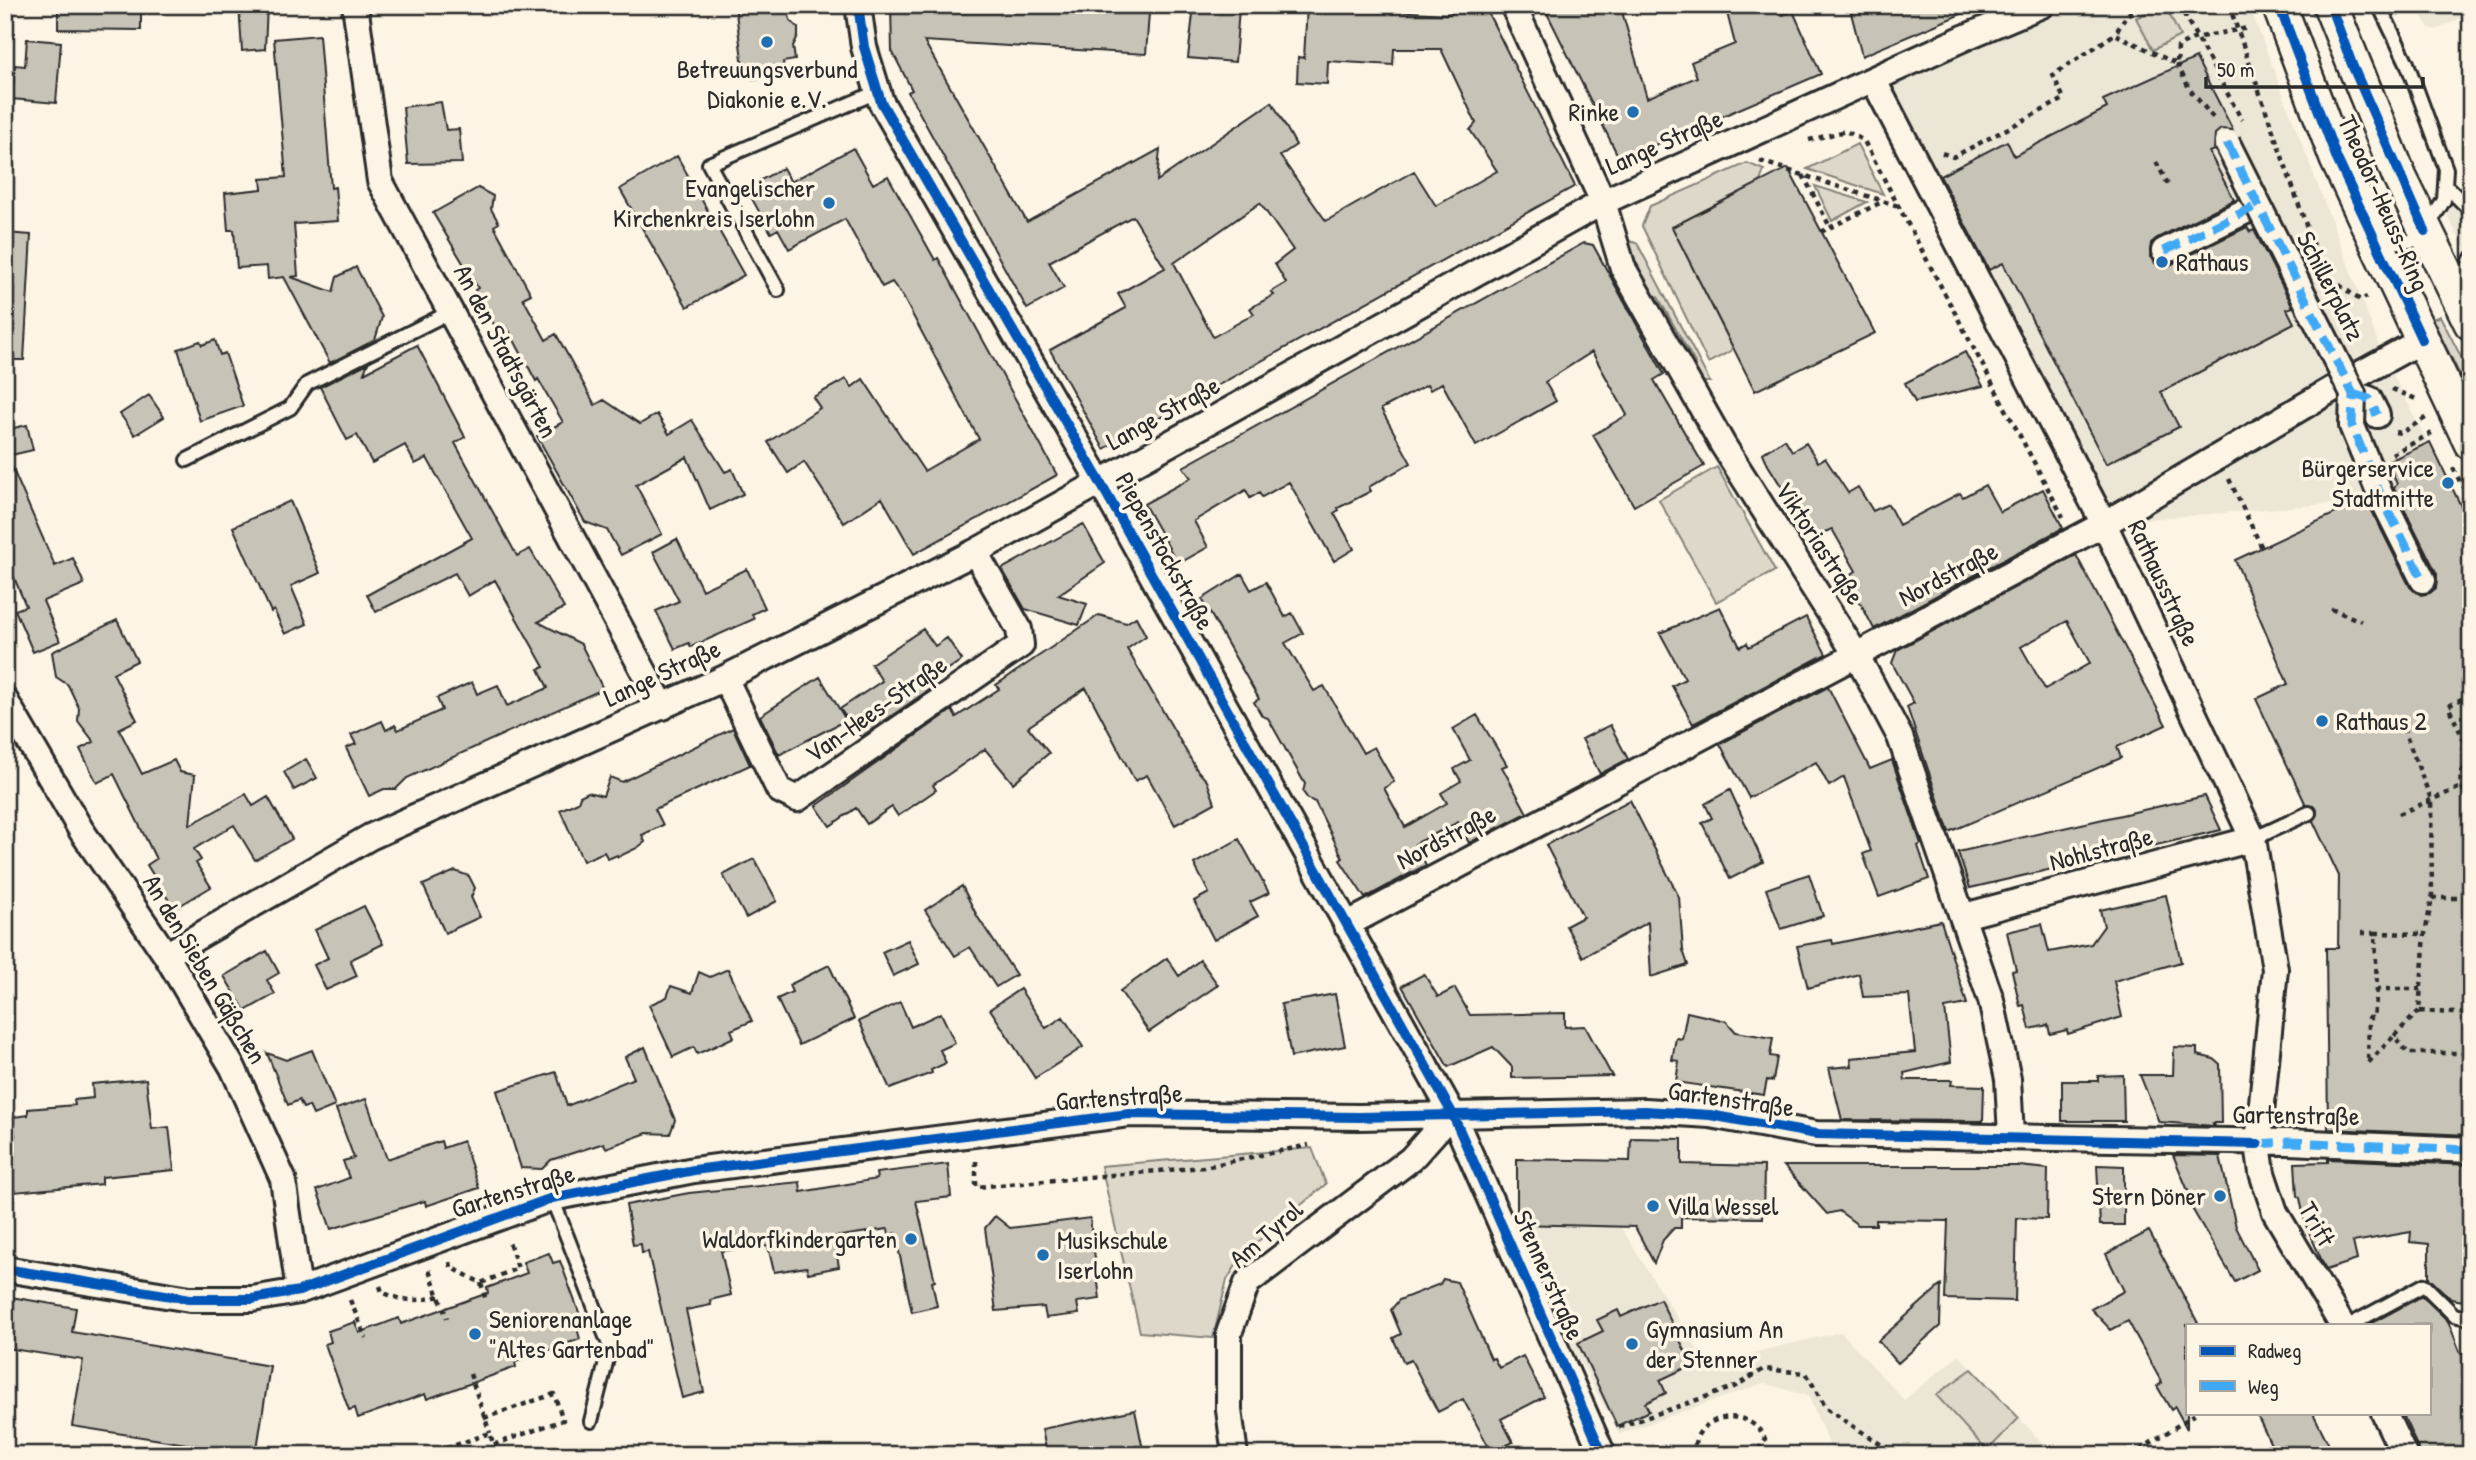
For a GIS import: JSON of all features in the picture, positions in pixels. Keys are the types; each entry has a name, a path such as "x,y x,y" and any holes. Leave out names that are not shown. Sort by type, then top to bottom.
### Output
{"main road":[{"name":"Theodor-Heuss-Ring","path":"2278,5 2311,94 2367,226 2421,340 2455,451"},
{"name":"Theodor-Heuss-Ring","path":"2330,5 2353,67 2424,231 2464,309"}],"street":[{"name":"An den Stadtsgärten","path":"355,5 380,181 663,707"},
{"name":"Piepenstockstraße","path":"858,5 864,47 877,92 1100,482 1452,1113"},
{"name":"Viktoriastraße","path":"1513,5 1603,202 1623,268 1703,410 1857,656 1900,737 1964,916 1990,1000 2005,1066 2011,1136"},
{"name":"Lange Straße","path":"166,955 370,837 725,678 975,552 1603,202 2042,5"},
{"name":"Rathausstraße","path":"1874,81 2104,524 2253,839 2275,969 2258,1144"},
{"name":"Schillerplatz","path":"2227,143 2248,210 2353,394 2353,426 2380,494 2423,580"},
{"path":"2164,251 2248,210"},
{"name":"Nordstraße","path":"1346,925 2104,524 2366,369 2421,340"},
{"name":"Schillerplatz","path":"2353,394 2369,399 2377,415"},
{"name":"Van-Hees-Straße","path":"725,678 779,790 797,799 1021,645 1019,629 975,552"},
{"name":"An den Sieben Gäßchen","path":"5,700 82,831 166,955 233,1068 284,1179 299,1291"},
{"name":"Nohlstraße","path":"1964,916 2253,839"},
{"name":"Gartenstraße","path":"5,1269 190,1299 252,1298 299,1291 552,1198 694,1170 1129,1114 1360,1116 1645,1111 1710,1115 1816,1134 2011,1136 2258,1144 2289,1142 2471,1150"},
{"name":"Stennerstraße","path":"1452,1113 1599,1445"},
{"name":"Am Tyrol","path":"1235,1455 1229,1410 1229,1333 1247,1283 1411,1159 1452,1113"},
{"name":"Trift","path":"2258,1144 2262,1173 2275,1212 2341,1324"},
{"path":"2384,1414 2404,1455"}],"lane":[{"path":"2367,226 2398,242 2412,241 2424,231 2444,200 2446,169 2407,63 2379,5"},
{"path":"778,290 709,164 877,92"},
{"path":"2445,185 2471,211"},
{"path":"2464,309 2471,259"},
{"path":"187,460 290,408 307,384 450,312"},
{"path":"2253,839 2309,813"},
{"path":"552,1198 610,1347 591,1421"},
{"path":"2352,1324 2424,1285 2454,1315 2471,1319"}],"path":[{"path":"1904,138 1953,158 2064,99 2053,75 2115,34 2127,15 2140,5"},
{"path":"2228,5 2323,273"},
{"path":"2213,115 2190,90 2177,64 2178,47 2195,38 2248,28"},
{"path":"2115,34 2177,64"},
{"path":"1799,143 1846,131 1858,135 1864,141 2076,539"},
{"path":"1761,154 1749,158 1898,206"},
{"path":"2156,162 2168,184"},
{"path":"1803,175 1830,227"},
{"path":"1821,232 1883,201"},
{"path":"2366,369 2383,387 2399,390 2417,399 2435,432 2455,451 2471,503"},
{"path":"2388,456 2435,432"},
{"path":"2218,456 2262,548"},
{"path":"2331,609 2361,621"},
{"path":"2471,694 2448,706 2471,755"},
{"path":"2375,933 2377,989 2374,1018 2369,1018 2368,1063 2419,1011 2425,934 2432,898 2431,799 2403,728"},
{"path":"2471,761 2461,771 2461,787 2471,798"},
{"path":"2399,814 2461,787"},
{"path":"2432,898 2471,898"},
{"path":"2361,933 2425,934"},
{"path":"2377,989 2421,989"},
{"path":"2419,1011 2471,1014"},
{"path":"2394,1036 2409,1053 2471,1053"},
{"path":"967,1163 976,1161 976,1187 1204,1167 1321,1143"},
{"path":"441,1238 452,1266 481,1283 486,1301"},
{"path":"481,1283 518,1268 510,1247"},
{"path":"372,1263 382,1292 400,1301 417,1302 439,1296"},
{"path":"340,1276 366,1338"},
{"path":"432,1276 447,1318"},
{"path":"1599,1445 1734,1387 1764,1370 1806,1373 1826,1408 1886,1448 1891,1455"},
{"path":"470,1374 496,1455"},
{"path":"484,1418 554,1394 563,1420 493,1445"},
{"path":"2132,1455 2195,1414"},
{"path":"1695,1455 1693,1448 1708,1425 1725,1417 1742,1417 1759,1426 1765,1439 1756,1454 1741,1452 1736,1455"},
{"path":"427,1455 490,1433"}],"shaded area":[{"path":"2082,5 2249,5 2382,353 2471,527 2471,1157 2396,1150 2386,743 2402,571 2363,501 2113,522 1883,86"},
{"path":"2165,5 2180,36 2153,50 2136,18"},
{"path":"2417,5 2471,5 2471,13 2436,30 2428,27"},
{"path":"1857,144 1883,194 1807,169"},
{"path":"1747,163 1764,170 1760,182 1672,227 1732,346 1731,351 1708,363 1642,226 1650,206"},
{"path":"1815,186 1867,202 1832,221"},
{"path":"2471,190 2471,261 2444,209"},
{"path":"1628,241 1637,243 1710,382 1697,382 1692,375 1695,363 1658,297 1646,291 1629,255"},
{"path":"2440,316 2471,376 2471,397 2432,319"},
{"path":"1717,467 1775,571 1716,602 1659,500"},
{"path":"1312,1148 1326,1184 1243,1254 1227,1280 1213,1338 1140,1332 1101,1166"},
{"name":"Gymnasium An der Stenner","path":"1505,1220 1619,1224 1706,1364 1841,1332 1904,1400 1959,1355 2054,1455 1834,1455 1808,1396 1764,1383 1619,1434"},
{"path":"1972,1369 2019,1418 1987,1451 1936,1395"}],"building":[{"path":"58,5 141,5 141,30 58,29"},
{"path":"239,5 267,5 265,49 242,51"},
{"name":"Betreuungsverbund Diakonie e.V.","path":"735,5 787,5 790,20 798,28 798,36 793,46 795,60 783,62 785,74 753,79 752,66 743,67"},
{"path":"891,5 1002,5 1149,13 1146,54 924,41 1027,222 1160,149 1157,181 1272,102 1296,145 1280,156 1326,221 1414,171 1436,206 1497,171 1470,130 1476,123 1441,49 1394,49 1393,65 1328,61 1327,84 1297,82 1298,57 1304,58 1307,6 1447,14 1484,5 1575,186 1104,449 1050,350 1126,308 1118,294 1165,268 1133,216 1049,262 1064,288 1027,309 908,92 912,90 892,51","holes":["1260,203 1293,250 1275,264 1286,283 1271,292 1274,295 1250,308 1254,314 1213,337 1174,263"]},
{"path":"1194,5 1239,8 1235,62 1188,58"},
{"path":"1543,5 1620,5 1647,98 1697,77 1691,62 1735,44 1725,5 1780,5 1783,15 1793,11 1821,74 1620,160"},
{"path":"1849,5 1980,5 1980,6 1862,56"},
{"path":"319,35 331,188 335,187 338,221 294,224 298,276 291,277 333,292 337,277 356,267 382,317 375,340 330,363 284,277 268,279 267,266 237,268 234,230 228,230 225,193 262,189 261,179 286,177 274,39"},
{"path":"27,39 61,42 56,103 12,99 15,65 25,66"},
{"name":"Rathaus","path":"2196,58 2233,130 2221,129 2215,134 2214,150 2209,152 2234,200 2157,238 2151,243 2150,257 2156,264 2170,265 2247,227 2250,232 2254,230 2293,307 2287,309 2294,323 2161,392 2179,427 2106,464 2003,263 1989,270 1940,176 2007,141 2014,156 2107,108 2103,100"},
{"path":"441,102 446,130 459,129 462,163 408,164 403,107"},
{"path":"853,148 873,184 888,176 935,260 938,258 1057,475 914,554 882,498 844,523 804,462 788,473 768,442 820,408 813,397 846,379 852,387 863,379 924,471 979,439 903,297 892,282 882,287 845,219 789,249 778,229 771,233 746,188 783,168 791,182"},
{"path":"677,156 744,275 687,307 620,189"},
{"path":"1788,168 1875,333 1755,391 1672,227"},
{"path":"478,188 493,196 491,209 499,223 494,226 531,294 523,298 546,340 556,334 595,405 604,400 640,424 657,414 669,434 692,420 725,472 732,469 743,494 710,510 687,457 636,485 662,534 621,555 607,530 585,522 537,436 563,422 538,379 536,381 507,327 498,332 475,290 478,288 433,213"},
{"path":"5,233 31,235 24,360 5,360"},
{"path":"1584,243 1593,245 1664,374 1654,380 1704,466 1634,506 1593,435 1627,415 1592,352 1545,382 1556,401 1476,446 1442,383 1430,390 1427,385 1381,409 1411,463 1369,487 1371,491 1338,508 1334,513 1354,549 1334,561 1289,482 1262,497 1259,493 1250,498 1246,490 1194,521 1208,547 1178,564 1144,504 1191,478 1183,467"},
{"path":"215,340 220,355 225,353 243,406 200,421 178,349 200,341 202,345"},
{"path":"417,345 465,437 455,443 517,556 530,549 564,608 538,622 581,644 603,689 407,778 396,789 384,789 369,796 346,748 356,744 351,735 382,721 386,730 395,725 398,730 442,710 437,698 472,682 477,694 498,685 507,706 548,688 539,669 544,667 495,580 468,596 455,573 376,612 367,595 472,538 427,458 415,464 405,445 372,463 357,435 347,440 320,387 368,363 364,373"},
{"path":"1965,352 1983,386 1915,402 1905,383"},
{"path":"149,395 164,417 135,435 120,414"},
{"path":"27,425 33,450 7,456 55,566 73,558 84,584 43,601 60,641 33,652 15,610 26,606 5,556 5,430"},
{"path":"1785,439 1792,451 1806,443 1818,462 1825,458 1848,493 1858,487 1873,511 1888,504 1899,525 1960,493 1963,497 1985,485 2000,512 2043,489 2063,528 1874,629 1847,577 1856,571 1832,529 1813,537 1768,465 1763,453"},
{"path":"2430,442 2471,527 2471,1135 2328,1129 2326,948 2338,948 2339,876 2313,821 2317,810 2306,805 2256,699 2288,684 2235,560 2366,499 2410,587 2421,595 2430,593 2436,588 2437,574 2394,488 2397,484 2387,462"},
{"path":"290,501 320,573 291,586 307,624 285,634 274,610 271,612 233,527"},
{"path":"1083,524 1105,563 1058,595 1087,604 1079,625 1025,609 1002,569"},
{"path":"677,539 702,590 747,569 765,608 752,614 754,619 691,647 689,643 675,649 656,611 679,601 653,552"},
{"path":"2076,555 2166,725 2117,747 2121,758 1949,832 1907,707 1914,703 1892,663 1897,650","holes":["2067,621 2090,663 2045,689 2021,647"]},
{"path":"1242,574 1251,590 1266,582 1285,617 1292,613 1303,633 1285,643 1314,691 1324,686 1363,753 1374,747 1394,782 1384,788 1405,827 1447,803 1441,793 1461,781 1454,769 1470,760 1453,729 1477,715 1507,765 1502,767 1527,813 1469,843 1458,822 1415,844 1426,865 1365,898 1340,860 1343,858 1315,802 1308,799 1303,792 1305,784 1268,718 1262,716 1254,702 1259,699 1202,599"},
{"path":"1720,607 1740,647 1747,643 1749,647 1806,617 1826,654 1693,724 1672,686 1685,679 1660,633"},
{"path":"1099,615 1126,623 1136,617 1146,636 1127,649 1197,770 1207,781 1215,803 1175,825 1147,775 1135,781 1086,688 1028,727 1049,753 1013,783 985,749 933,785 936,790 898,816 892,807 867,824 856,808 830,826 816,806 952,710 956,717 999,689 996,685"},
{"path":"117,620 137,661 113,673 137,720 119,729 142,774 174,760 180,772 195,775 190,825 246,794 253,806 268,797 292,839 255,860 234,825 194,849 201,860 196,863 211,887 174,909 147,865 156,859 114,774 97,783 80,749 94,742 78,721 79,708 68,685 56,677 52,652"},
{"path":"923,629 935,646 947,638 962,660 932,680 936,685 861,737 840,709 882,681 871,664"},
{"path":"820,677 846,720 779,755 760,716"},
{"path":"1828,687 1870,769 1892,760 1921,844 1918,846 1929,879 1879,897 1863,854 1871,851 1844,777 1829,786 1816,762 1749,798 1720,744"},
{"path":"1610,725 1628,759 1600,774 1582,739"},
{"path":"733,728 750,765 655,809 663,825 642,835 645,842 637,848 618,857 617,855 608,859 604,852 583,861 560,810 578,802 580,796 588,792 603,796 610,777 622,782"},
{"path":"306,759 317,778 294,790 284,772"},
{"path":"1730,790 1763,862 1730,879 1702,823 1712,818 1705,804"},
{"path":"2205,796 2221,830 1970,888 1958,852"},
{"path":"1630,800 1679,897 1683,950 1688,965 1651,977 1648,922 1583,957 1566,926 1583,917 1546,845"},
{"path":"1239,839 1269,893 1250,902 1258,916 1214,940 1194,901 1209,893 1194,864"},
{"path":"754,859 777,901 746,918 723,875"},
{"path":"455,871 469,876 475,888 471,897 480,917 445,933 423,885"},
{"path":"1809,874 1823,916 1781,929 1766,889"},
{"path":"962,886 977,916 1016,975 996,987 970,947 955,956 925,910"},
{"path":"2166,895 2181,962 2114,981 2122,1017 2068,1034 2067,1030 2050,1034 2048,1025 2030,1029 2024,1005 2020,1006 2012,971 2016,970 2007,932 2042,924 2049,952 2091,944 2104,926 2100,910"},
{"path":"364,906 383,944 350,960 357,976 326,990 314,965 328,958 315,930"},
{"path":"1941,921 1967,1004 1945,1008 1951,1062 1904,1073 1905,1080 1952,1080 1951,1085 1984,1086 1983,1121 1842,1120 1829,1068 1852,1066 1851,1058 1915,1052 1909,995 1863,997 1859,974 1808,988 1797,946 1832,940 1833,944"},
{"path":"908,940 919,964 893,976 882,952"},
{"path":"267,951 279,973 267,980 275,994 245,1011 224,976"},
{"path":"1167,958 1179,976 1200,960 1218,985 1149,1032 1120,991"},
{"path":"829,965 854,1019 799,1045 777,999 792,992 789,985"},
{"path":"728,969 752,1021 731,1030 734,1037 715,1046 697,1054 694,1047 673,1057 649,1005 667,997 671,986 692,993 699,972 710,977"},
{"path":"1424,974 1438,997 1455,988 1470,1015 1565,1013 1565,1027 1585,1026 1612,1076 1512,1078 1512,1067 1493,1047 1448,1067 1402,986"},
{"path":"1020,989 1046,1028 1063,1017 1083,1047 1035,1078 990,1009"},
{"path":"1335,994 1345,1046 1291,1057 1281,1004"},
{"path":"900,1002 911,1027 941,1013 955,1043 940,1050 946,1063 931,1070 932,1073 890,1089 859,1021"},
{"path":"1687,1012 1726,1021 1736,1032 1773,1038 1770,1056 1777,1057 1773,1081 1767,1080 1764,1095 1676,1082 1679,1061 1672,1060 1676,1038 1682,1039"},
{"path":"645,1047 675,1120 670,1134 647,1133 606,1148 604,1143 551,1160 542,1169 521,1168 497,1091 556,1072 567,1106 634,1078 625,1057"},
{"path":"2174,1047 2197,1048 2197,1055 2214,1059 2220,1064 2221,1123 2213,1123 2214,1126 2159,1122 2140,1075 2173,1075"},
{"path":"312,1050 335,1106 313,1115 309,1106 303,1108 299,1100 288,1105 267,1053 286,1060"},
{"path":"2123,1075 2124,1121 2062,1121 2062,1081 2098,1081 2098,1076"},
{"path":"146,1079 152,1129 169,1127 174,1170 102,1177 102,1184 14,1192 9,1137 15,1136 13,1117 28,1115 28,1109 75,1105 74,1100 93,1098 92,1084"},
{"path":"366,1099 387,1159 441,1141 443,1148 463,1141 479,1188 426,1206 425,1201 331,1229 317,1190 349,1178 343,1161 354,1158 336,1109"},
{"path":"1631,1138 1682,1139 1682,1164 1764,1166 1763,1218 1681,1217 1681,1228 1674,1228 1663,1240 1654,1263 1635,1227 1517,1224 1517,1159 1630,1161"},
{"path":"2173,1155 2220,1156 2236,1227 2258,1270 2235,1282 2190,1205 2194,1205"},
{"path":"2328,1159 2471,1165 2471,1302 2451,1299 2429,1278 2429,1244 2410,1242 2411,1232 2353,1242 2357,1260 2326,1270 2305,1223 2300,1198 2297,1196 2295,1163 2328,1162"},
{"path":"948,1164 951,1197 916,1201 935,1281 932,1282 937,1306 912,1312 895,1233 889,1235 888,1229 834,1237 839,1267 808,1273 807,1267 774,1272 768,1246 721,1251 731,1295 710,1300 711,1305 686,1310 704,1392 682,1398 648,1252 642,1253 641,1244 633,1245 626,1205 689,1193 800,1182 801,1192 877,1179 876,1173"},
{"path":"2097,1165 2124,1166 2124,1225 2100,1225"},
{"path":"1784,1166 2019,1166 2048,1169 2047,1219 2017,1218 2015,1301 1945,1299 1948,1221 1876,1220 1876,1225 1858,1225 1839,1211 1827,1214"},
{"name":"Musikschule Iserlohn","path":"995,1216 1010,1228 1090,1218 1100,1299 1077,1302 1079,1314 1046,1318 1044,1307 996,1311 985,1228"},
{"path":"2149,1231 2198,1324 2186,1324 2187,1429 2175,1407 2171,1410 2157,1386 2162,1383 2128,1321 2111,1330 2091,1309 2124,1291 2106,1254"},
{"name":"Seniorenanlage \"Altes Gartenbad\"","path":"549,1253 553,1263 560,1261 584,1326 577,1328 580,1339 515,1362 516,1367 427,1399 425,1394 358,1418 355,1408 349,1410 325,1344 331,1342 328,1331 355,1322 359,1333 399,1318 401,1324 488,1293 487,1288 527,1273 523,1262"},
{"path":"1443,1279 1457,1282 1491,1359 1494,1358 1499,1368 1523,1356 1544,1397 1501,1419 1513,1442 1492,1453 1463,1399 1438,1412 1411,1360 1404,1363 1393,1338 1401,1334 1391,1310 1399,1300 1440,1284"},
{"path":"1941,1285 1940,1326 1898,1363 1878,1341"},
{"path":"5,1296 76,1308 72,1332 270,1366 256,1455 72,1426 83,1360 5,1348"},
{"path":"2422,1296 2448,1321 2461,1354 2471,1350 2471,1455 2421,1455 2402,1414 2430,1414 2430,1324 2370,1324"},
{"path":"1660,1299 1692,1365 1660,1380 1666,1393 1645,1403 1649,1411 1617,1426 1578,1343 1603,1331 1597,1320 1618,1310 1621,1317"},
{"path":"1135,1410 1144,1455 1047,1455 1042,1429"},
{"path":"2256,1414 2314,1414 2334,1455 2276,1455"}],"marked path":[{"path":"2227,143 2353,394 2352,426 2380,494 2423,580"},
{"path":"2164,251 2256,206"},
{"path":"2353,394 2369,399 2377,415"},
{"path":"2258,1144 2289,1142 2471,1150"}],"cycle path":[{"path":"858,5 864,47 881,102 1100,482 1452,1113 1603,1455"},
{"path":"2279,5 2337,159 2422,340"},
{"path":"2330,5 2353,67 2425,231"},
{"path":"5,1269 190,1299 252,1299 299,1291 552,1198 694,1170 1129,1114 1359,1117 1645,1111 1710,1115 1816,1134 2258,1144"}],"place":[{"name":"Betreuungsverbund Diakonie e.V.","path":"767,42"},
{"name":"Rinke","path":"1633,112"},
{"name":"Evangelischer Kirchenkreis Iserlohn","path":"829,203"},
{"name":"Rathaus","path":"2162,262"},
{"name":"Bürgerservice Stadtmitte","path":"2448,483"},
{"name":"Rathaus 2","path":"2322,721"},
{"name":"Stern Döner","path":"2220,1196"},
{"name":"Villa Wessel","path":"1653,1206"},
{"name":"Waldorfkindergarten","path":"911,1239"},
{"name":"Musikschule Iserlohn","path":"1043,1255"},
{"name":"Seniorenanlage \"Altes Gartenbad\"","path":"475,1334"},
{"name":"Gymnasium An der Stenner","path":"1632,1344"}]}
